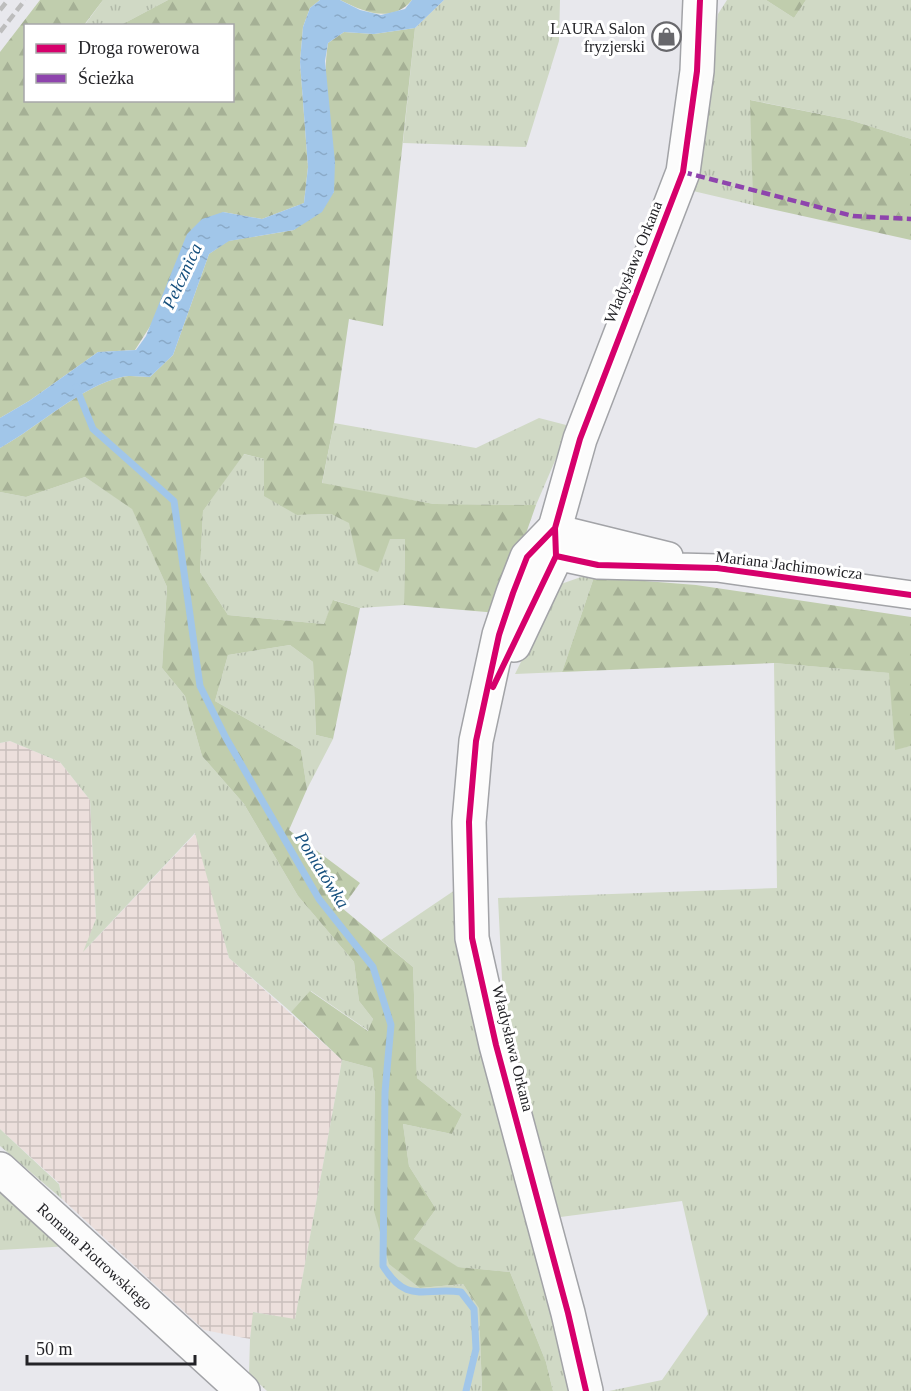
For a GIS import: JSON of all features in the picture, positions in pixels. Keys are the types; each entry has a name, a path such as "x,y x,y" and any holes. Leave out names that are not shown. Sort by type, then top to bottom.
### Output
{"street":[{"name":"Władysława Orkana","path":"586,1391 568,1313 496,1045 472,938 469,822 476,741 499,635 527,557 555,542 591,408 683,172 697,71 700,0"},
{"name":"Mariana Jachimowicza","path":"555,542 717,568 911,595"},
{"name":"Romana Piotrowskiego","path":"0,1169 243,1391"}],"shaded area":[{"path":"10,741 60,762 90,800 96,919 85,950 196,833 229,958 342,1060 295,1320 254,1312 250,1339 204,1330 62,1199 59,1183 0,1129 0,743"}],"green space":[{"path":"40,0 103,0 85,24 24,24 24,102 234,102 234,24 123,24 168,0 320,0 310,8 303,27 300,62 308,167 304,203 262,219 223,212 135,350 98,352 29,401 0,418 0,52"},
{"path":"103,0 168,0 123,24 85,24"},
{"path":"340,0 412,0 396,12 378,14"},
{"path":"444,0 560,0 559,41 526,147 403,143 415,28"},
{"path":"727,0 766,0 794,18 806,0 911,0 911,139 850,120 751,100 753,205 693,191 718,14"},
{"path":"766,0 806,0 794,18"},
{"path":"415,28 383,326 349,319 334,423 322,483 434,504 536,505 498,613 404,605 405,539 390,539 378,572 358,564 349,523 331,514 297,515 264,496 264,459 244,454 203,511 200,572 228,615 324,624 333,600 360,608 333,739 316,735 313,662 290,645 228,655 215,701 301,750 307,789 289,830 360,883 342,908 413,967 417,1078 462,1114 452,1134 403,1124 409,1166 436,1209 414,1239 458,1267 510,1272 546,1362 553,1391 482,1391 479,1308 463,1284 420,1288 389,1264 374,1211 375,1094 372,1068 342,1060 291,1012 310,991 368,1031 373,1019 359,1001 354,962 298,896 244,804 202,756 185,696 162,668 167,587 132,509 85,477 26,497 0,492 0,448 91,389 122,377 150,377 173,355 209,254 228,241 294,230 334,192 326,80 328,43 344,32 374,34"},
{"path":"750,100 850,120 911,139 911,240 753,205"},
{"path":"539,418 570,426 536,505 434,504 322,484 334,423 476,448"},
{"path":"243,454 264,459 297,515 331,514 390,539 405,539 404,605 360,608 334,600 324,624 228,615 200,572 203,511"},
{"path":"85,477 132,508 167,587 162,668 185,696 202,756 244,804 298,896 354,962 359,1001 373,1019 369,1031 311,991 291,1012 229,958 195,833 83,952 96,919 90,800 60,762 10,741 0,743 0,492 26,497"},
{"path":"581,577 594,577 562,672 515,674 557,589 561,584"},
{"path":"594,577 696,585 911,617 911,746 895,750 889,673 774,663 562,672"},
{"path":"290,645 313,662 316,735 333,739 307,789 301,750 215,701 228,655"},
{"path":"774,663 890,673 895,749 911,746 911,1391 609,1391 662,1380 708,1314 682,1201 553,1218 504,1019 498,898 777,888"},
{"path":"455,890 574,1391 553,1391 546,1362 510,1272 457,1267 414,1239 436,1209 409,1166 403,1124 452,1134 462,1114 417,1078 413,967 381,940"},
{"path":"342,1060 372,1068 375,1094 420,1288 463,1284 479,1307 482,1391 267,1391 249,1374 253,1312 295,1319"},
{"path":"0,1129 59,1184 62,1199 0,1146"},
{"path":"0,1188 70,1246 0,1250"}],"water":[{"name":"Pełcznica","path":"320,0 340,0 360,10 381,15 405,9 412,0 444,0 415,28 374,34 344,32 328,43 325,61 335,162 334,192 322,212 294,230 229,241 209,254 173,355 150,377 122,377 91,389 0,448 0,418 29,401 98,352 136,350 146,336 187,234 202,219 223,212 262,219 304,203 308,167 300,62 303,27 310,8"}],"waterway":[{"name":"Poniatówka","path":"76,387 93,429 174,501 200,686 226,738 319,899 373,967 391,1025 385,1092 383,1266 400,1286 408,1290 461,1292 474,1309 476,1349 466,1391"}],"railway":[{"path":"0,10 8,0"},
{"path":"0,32 25,0"}],"marked path":[{"path":"683,172 853,216 911,219"}],"cycle path":[{"path":"493,687 556,556 555,528 580,439 683,172 697,71 700,0"},
{"path":"555,528 527,557 513,593 499,635 476,741 469,822 472,938 496,1045 568,1313 586,1391"},
{"path":"556,556 598,565 717,568 911,595"}],"place":[{"name":"LAURA Salon fryzjerski","path":"666,37"}]}
